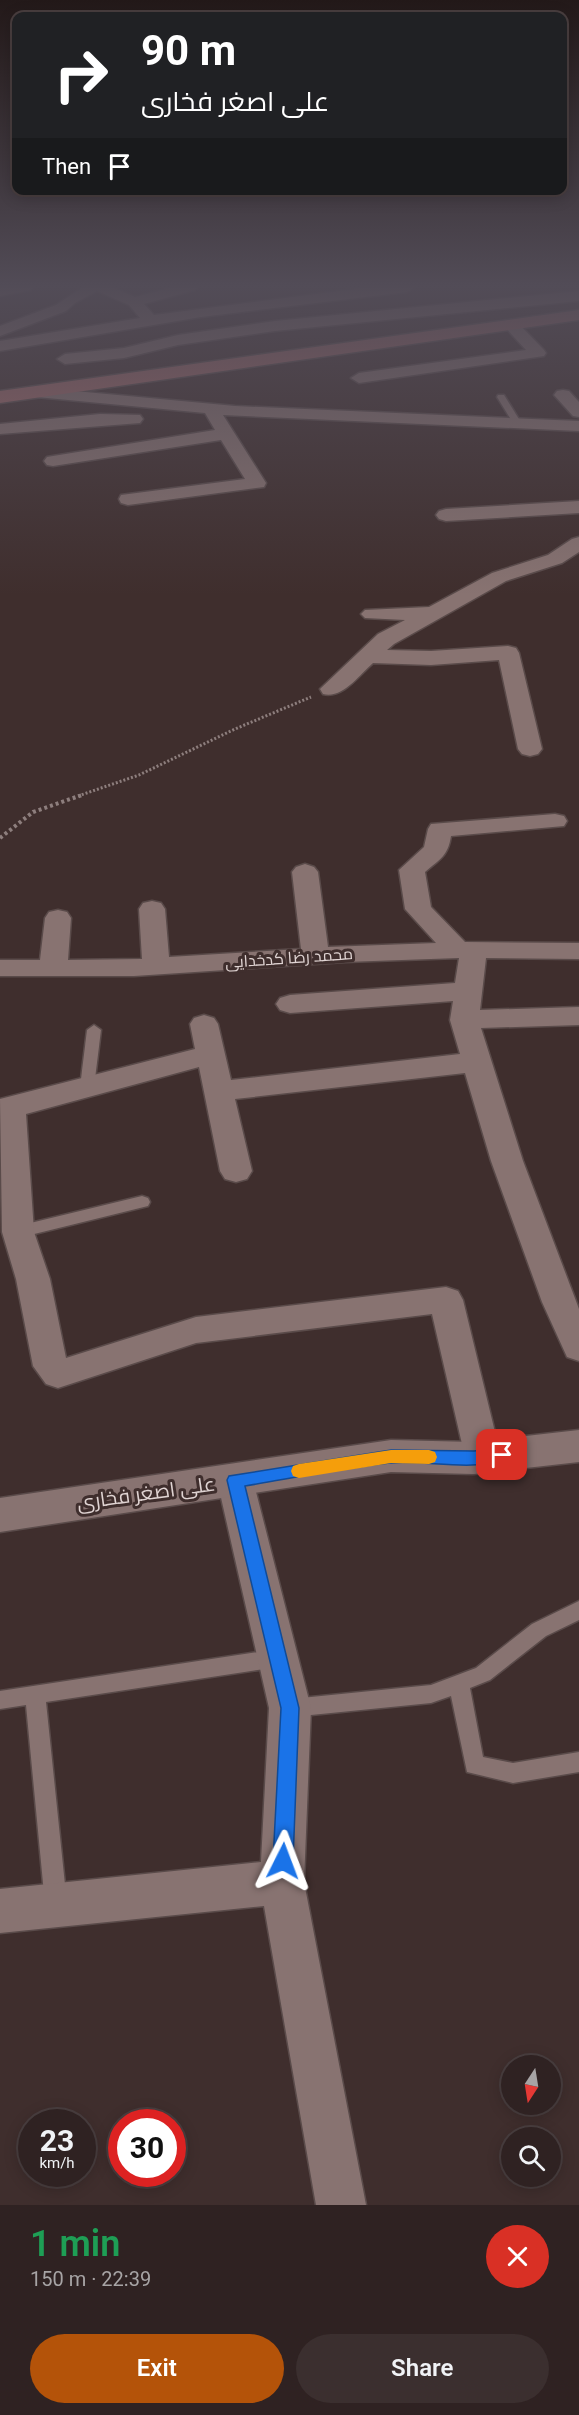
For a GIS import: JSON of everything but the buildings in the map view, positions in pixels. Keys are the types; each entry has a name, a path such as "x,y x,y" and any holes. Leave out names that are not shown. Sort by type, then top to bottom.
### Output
{"main road":[{"path":"0,397 46,390"}],"street":[{"path":"32,392 217,421 257,483 128,499"},
{"path":"563,395 579,412"},
{"path":"0,429 100,419 579,426"},
{"path":"53,461 101,454 177,438 217,421"},
{"path":"446,515 579,507"},
{"path":"331,689 386,639 500,577 555,559 578,546"},
{"path":"372,614 434,613"},
{"path":"368,656 431,658 508,653 530,749"},
{"path":"555,821 440,829 436,850 412,870 418,909 466,950 466,1006 477,1062 507,1161 558,1302 579,1348"},
{"path":"305,872 316,956"},
{"path":"152,909 156,966"},
{"path":"53,968 58,918"},
{"name":"محمد رضا کدخدایی","path":"0,968 156,966 466,950 579,951"},
{"path":"290,1004 466,1006 579,1016"},
{"path":"204,1024 236,1171"},
{"path":"210,1054 6,1108 18,1232 33,1279 50,1366 58,1374 195,1330 446,1300 483,1457"},
{"path":"219,1091 477,1062"},
{"name":"علی اصغر فخاری","path":"0,1515 391,1456 483,1457 579,1446"},
{"path":"235,1480 290,1708 282,1882 341,2205"},
{"path":"0,1911 282,1882"}],"lane":[{"path":"501,397 518,424"},
{"path":"87,1088 94,1030"},
{"path":"18,1232 142,1202"},
{"path":"290,1708 431,1694 483,1674 539,1630 579,1610"},
{"path":"0,1700 278,1658"},
{"path":"459,1683 474,1765 513,1773 579,1762"},
{"path":"35,1695 56,1905"}],"path":[{"path":"0,838 33,812 139,775 235,729 331,689"}],"slow traffic":[{"path":"299,1471 391,1456 429,1457"}],"route":[{"path":"283,1861 290,1708 235,1480 391,1456 474,1458 502,1455"}]}
